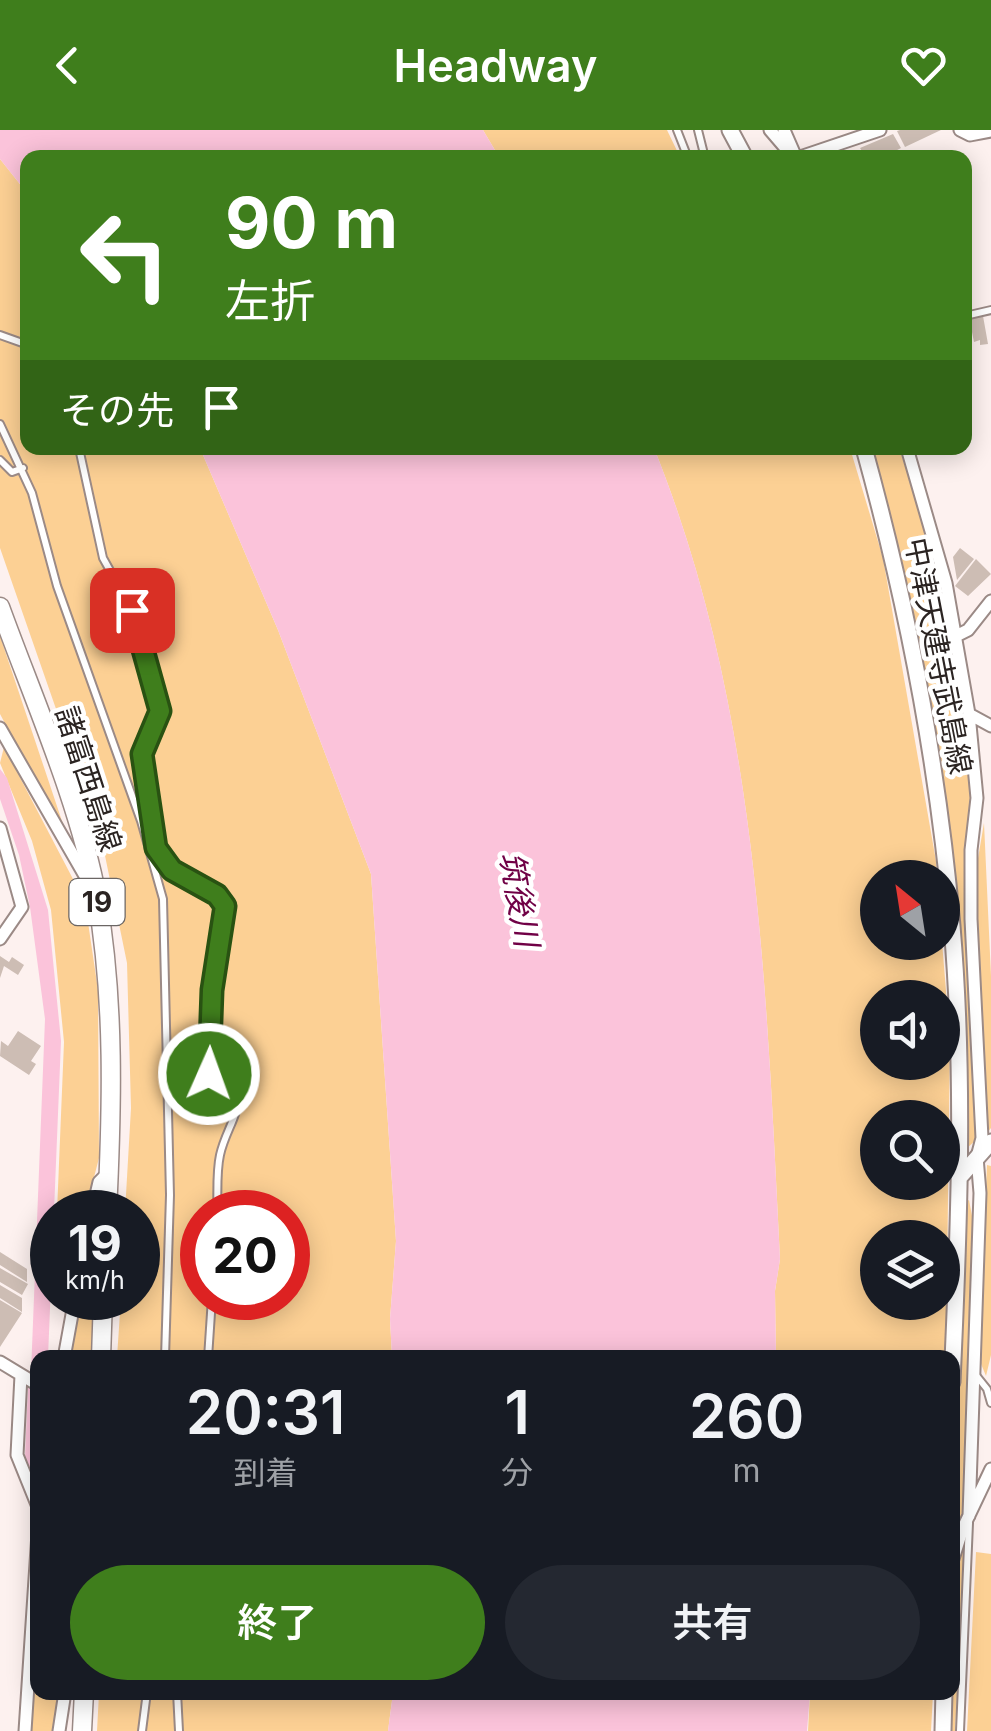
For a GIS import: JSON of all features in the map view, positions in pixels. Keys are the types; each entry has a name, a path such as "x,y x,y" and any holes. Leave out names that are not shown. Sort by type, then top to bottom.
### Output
{"main road":[{"name":"中津天建寺武島線","path":"866,455 895,559 925,709 942,836 958,1037 958,1100"},
{"name":"諸富西島線","path":"0,607 78,826 97,896 108,987 109,1190"},
{"path":"960,1177 991,1142"},
{"name":"中津天建寺武島線","path":"953,1350 958,1200"},
{"path":"101,1350 103,1320"},
{"path":"82,1731 84,1700"},
{"path":"944,1700 944,1731"}],"street":[{"path":"770,130 788,150"},
{"path":"819,150 880,130"},
{"path":"960,130 970,135 991,132"},
{"path":"909,455 934,535 956,636 977,798 971,867 982,1138 977,1157 980,1193 969,1516"},
{"path":"956,636 968,630 991,601"},
{"path":"969,714 991,726"},
{"path":"0,728 68,852 97,896"},
{"path":"0,828 22,907 0,938"},
{"path":"97,1190 109,1171"},
{"path":"66,1350 72,1320"},
{"path":"0,1362 30,1380 17,1455 30,1487"},
{"path":"960,1540 991,1470"},
{"path":"24,1731 30,1646"},
{"path":"60,1731 64,1700"}],"lane":[{"path":"0,424 22,468 57,586 140,821 163,899 170,1196 165,1350"},
{"path":"81,455 103,558 132,610 160,711 142,754 156,848 172,870 217,895 225,906 212,990 209,1074 228,1083 236,1096 237,1118 220,1153 217,1190"},
{"path":"0,460 12,472 22,468"},
{"path":"209,1350 211,1320"},
{"path":"972,1369 987,1389 991,1403"},
{"path":"960,1731 969,1516"},
{"path":"142,1731 146,1700"},
{"path":"177,1700 178,1731"}],"shaded area":[{"path":"483,130 667,130 677,150 495,150"},
{"path":"0,159 20,184 20,455 203,455 278,630 371,874 396,1241 392,1350 117,1350 120,1320 160,1320 160,1190 126,1190 131,1108 127,963 102,841 0,548"},
{"path":"656,455 852,455 883,558 936,860 860,860 860,960 943,960 945,980 860,980 860,1080 949,1080 949,1100 860,1100 860,1200 948,1200 948,1220 860,1220 860,1320 946,1320 946,1350 776,1350 775,1291 780,1259 769,1053 751,848 716,645 689,546"},
{"path":"873,455 901,455 931,544 965,715 973,799 964,876 977,1139 966,1149 960,860 952,860 915,620"},
{"path":"0,636 70,845 0,714"},
{"path":"4,747 85,902 98,990 99,1158 91,1190 58,1190 64,1042 51,910 32,841 0,763"},
{"path":"984,823 991,976 991,1128 987,1133 975,876"},
{"path":"987,1165 991,1166 991,1355 986,1376 979,1359"},
{"path":"969,1200 973,1221 960,1519 960,1350 964,1203"},
{"path":"78,1320 93,1320 91,1350 72,1350"},
{"path":"966,1534 960,1641 960,1564"},
{"path":"976,1552 991,1554 991,1731 967,1731"},
{"path":"33,1700 58,1700 55,1731 31,1731"},
{"path":"99,1700 392,1700 388,1731 97,1731"},
{"path":"810,1700 933,1700 931,1731 808,1731"},
{"path":"953,1700 957,1700 955,1731 951,1731"}],"water":[{"path":"0,130 483,130 495,150 20,150 20,184 0,159"},
{"name":"筑後川","path":"203,455 656,455 689,546 716,645 751,848 769,1053 780,1259 775,1291 776,1350 392,1350 396,1241 371,874 278,630"},
{"path":"0,769 7,778 48,910 61,1041 55,1190 38,1190 45,1019 19,855 0,799"},
{"path":"33,1320 50,1320 48,1350 32,1350"},
{"path":"28,1387 30,1387 30,1468 25,1457"},
{"path":"392,1700 809,1700 807,1731 388,1731"}],"building":[{"path":"941,130 905,147 897,131"},
{"path":"893,134 901,148 861,150"},
{"path":"983,316 988,344 974,342 972,318"},
{"path":"960,548 974,559 957,580 953,557"},
{"path":"976,559 991,574 968,596 955,586"},
{"path":"0,956 9,962 12,957 24,965 18,975 4,966 0,978"},
{"path":"18,1031 41,1046 31,1061 36,1064 29,1075 0,1056 1,1041 8,1046"},
{"path":"0,1252 27,1269 27,1282 0,1265"},
{"path":"0,1268 28,1284 22,1295 0,1282"},
{"path":"0,1285 22,1298 22,1312 0,1298"},
{"path":"0,1300 22,1313 0,1347"}],"route":[{"path":"132,610 160,711 142,754 156,848 172,870 217,895 225,906 212,990 209,1074"}]}
